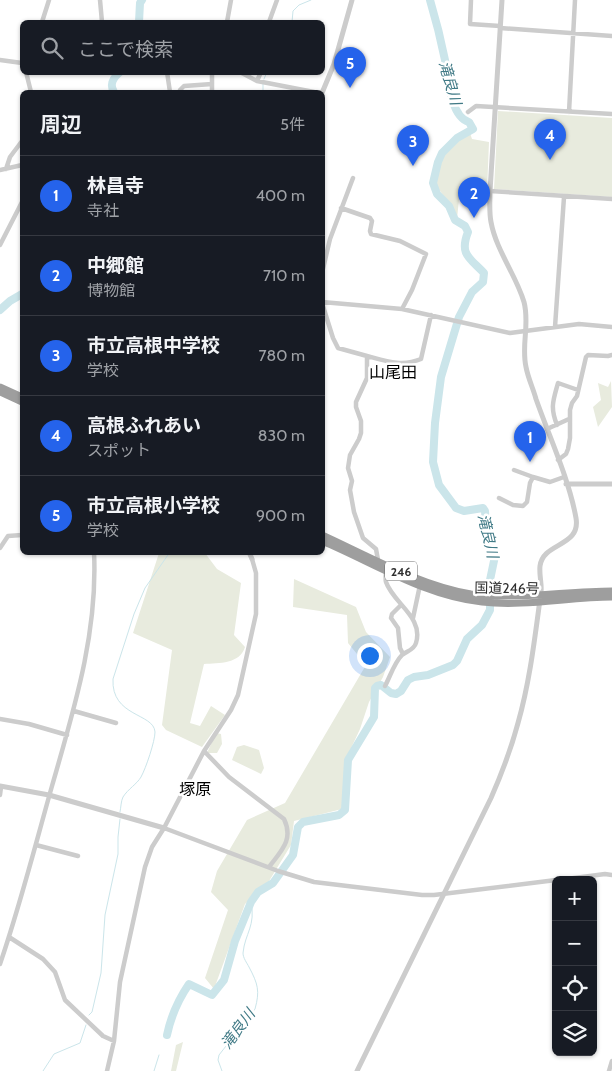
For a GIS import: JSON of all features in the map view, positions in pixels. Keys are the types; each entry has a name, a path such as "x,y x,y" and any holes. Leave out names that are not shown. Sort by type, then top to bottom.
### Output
{"highway":[{"path":"0,386 20,396"},
{"path":"0,392 20,401"},
{"name":"国道246号","path":"325,536 435,585 483,599"},
{"name":"国道246号","path":"325,542 420,585 454,596 483,599 612,597"},
{"name":"国道246号","path":"540,598 612,591"}],"street":[{"path":"43,20 49,0"},
{"path":"100,0 102,20"},
{"path":"227,20 231,0"},
{"path":"270,20 277,0"},
{"path":"323,90 334,64 352,0"},
{"path":"471,0 470,24 612,36"},
{"path":"357,1071 492,798 512,745 525,698 540,598 542,560 548,552 569,539 576,528 576,518 564,477 526,367 524,302 495,236 491,221 490,192 502,0"},
{"path":"569,112 575,0"},
{"path":"0,60 20,62"},
{"path":"27,75 30,90"},
{"path":"167,75 170,90"},
{"path":"212,75 212,90"},
{"path":"246,75 261,82 303,90"},
{"path":"261,75 261,82"},
{"path":"180,90 184,86 212,84"},
{"path":"468,112 476,106 612,114"},
{"path":"6,169 10,158 20,144"},
{"path":"0,170 20,166"},
{"path":"325,260 352,178"},
{"path":"490,192 612,199"},
{"path":"555,327 564,197"},
{"path":"0,245 20,206"},
{"path":"341,208 370,218 372,221 371,234 400,241 426,254 412,290 402,309"},
{"path":"325,303 402,309 502,332 579,324 612,327"},
{"path":"325,313 338,348 397,364 414,362 421,359 431,315"},
{"path":"558,460 566,454 568,449 570,438 569,419 572,403 577,396 586,356 612,355"},
{"path":"367,356 367,378 356,402 361,422 360,440 350,455 348,468 352,481 351,496 354,512 364,538 376,549 378,560"},
{"path":"557,424 552,412 552,402 558,383 578,390"},
{"path":"547,429 569,419"},
{"path":"514,470 550,482 564,477"},
{"path":"499,498 513,505 523,506 527,502 530,483 533,477"},
{"path":"566,484 612,484"},
{"path":"0,548 8,536 20,534"},
{"path":"0,964 22,898 74,711 87,655 96,578 94,555"},
{"path":"107,1071 114,1041 120,982 145,867 152,847 164,828 204,751 231,710 238,695 256,614 256,574 250,555"},
{"path":"386,570 385,581 401,605 413,618"},
{"path":"385,686 403,654 414,648 416,643 417,636 413,618 420,585"},
{"path":"401,605 392,614 391,618 398,628 400,648 403,654"},
{"path":"74,711 116,723"},
{"path":"0,719 29,724 66,735"},
{"path":"204,751 230,777 284,818 287,824 288,836 286,844 269,867"},
{"path":"0,794 1,786 50,796 164,828 286,874 314,882 422,895 552,881"},
{"path":"36,845 78,856"},
{"path":"588,876 612,875"},
{"path":"9,937 43,959 55,972 65,1000 103,1036 114,1041"},
{"path":"609,1071 612,1061"}],"shaded area":[{"path":"498,111 612,118 612,197 494,189"},
{"path":"470,133 472,139 489,142 487,191 460,189 457,219 436,183 440,162 448,147"},
{"path":"611,381 612,407 598,427 593,407 601,400 598,383 608,387"},
{"path":"158,555 206,555 217,569 241,583 234,635 245,647 239,657 234,660 204,664 190,723 200,726 211,706 225,715 202,747 166,730 162,725 172,650 133,633"},
{"path":"294,579 356,607 366,632 390,657 346,759 342,809 294,821 291,845 266,886 245,904 214,989 205,978 228,910 211,892 217,871 247,820 285,803 366,665 348,643 347,615 293,607"},
{"path":"216,733 221,734 222,744 217,753 207,753"},
{"path":"244,745 259,750 264,768 261,774 232,760 237,747"},
{"path":"183,1042 176,1071 171,1071 176,1045"}],"waterway":[{"path":"139,20 140,3 142,0"},
{"path":"292,20 293,11 299,5 311,0"},
{"name":"滝良川","path":"167,1035 175,1008 189,984 212,995 224,980 235,941 251,902 258,892 273,883 293,855 298,827 303,822 339,815 345,810 348,760 374,717 375,688 381,685 391,693 396,694 401,691 408,680 428,675 453,665 457,661 467,639 482,625 490,610 490,580 495,556 487,538 485,511 483,508 464,511 456,508 439,485 433,462 435,423 441,377 459,317 472,292 483,282 484,273 470,260 465,251 468,232 465,226 455,220 449,206 437,194 433,183 442,153 457,138 473,129 469,122 463,119 454,104 442,45 430,0"},
{"path":"113,90 112,81 117,75"},
{"path":"264,79 266,75"},
{"path":"263,83 263,90"},
{"path":"0,310 20,295"},
{"path":"120,812 123,797 143,773 152,748 155,732 153,726 148,721 133,713 119,701 114,691 113,679 134,614 145,588 168,555"},
{"path":"89,1015 92,1012 101,973 105,915 118,854 120,819"},
{"name":"滝良川","path":"222,1071 218,1060 219,1055 255,1009 257,1003 258,992 256,983 243,953 252,917 251,902"},
{"path":"43,1071 54,1054 80,1043 86,1025"},
{"name":"滝良川","path":"154,1071 159,1055"}],"place":[{"name":"市立高根小学校","path":"350,88"},
{"name":"高根ふれあい","path":"550,160"},
{"name":"市立高根中学校","path":"413,166"},
{"name":"中郷館","path":"474,218"},
{"name":"林昌寺","path":"530,462"}],"district":[{"name":"山尾田","path":"393,372"},
{"name":"塚原","path":"195,789"}]}
